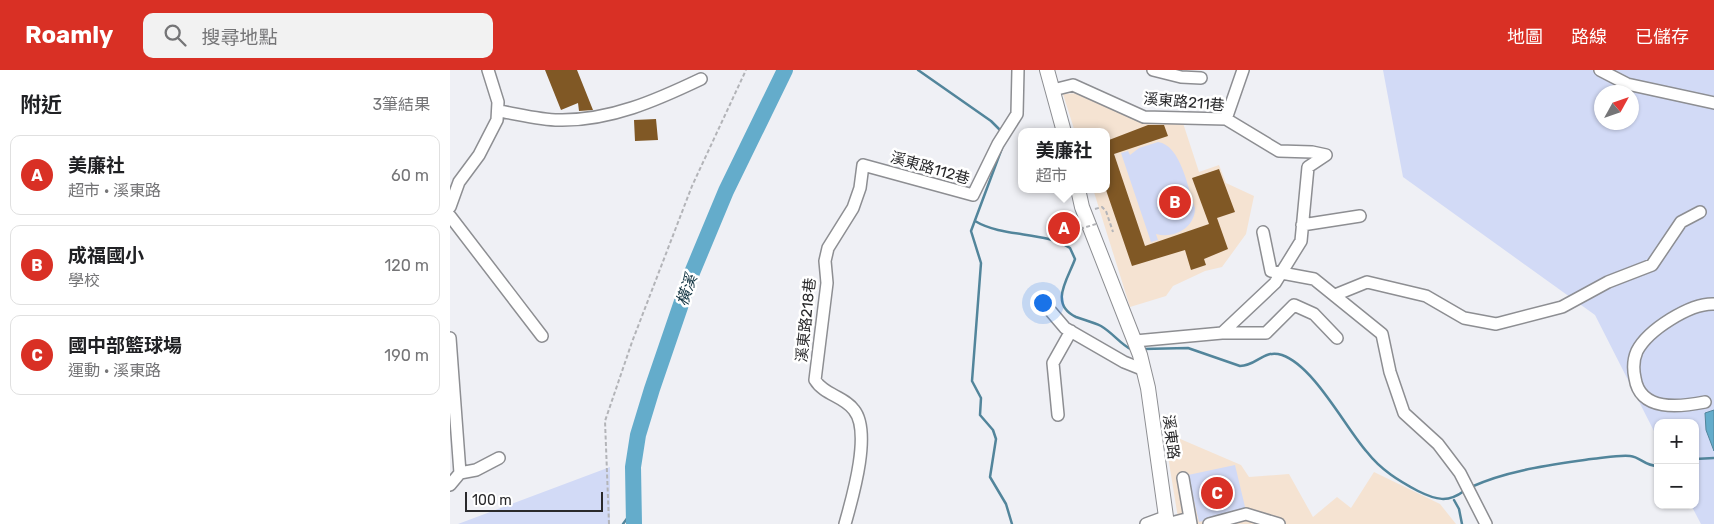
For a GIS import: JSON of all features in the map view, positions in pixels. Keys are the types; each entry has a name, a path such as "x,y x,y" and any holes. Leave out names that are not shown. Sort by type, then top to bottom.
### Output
{"main road":[{"path":"1047,70 1063,128"},
{"name":"溪東路","path":"1079,193 1082,207 1137,347 1144,370 1166,521"}],"street":[{"path":"450,207 459,182 490,135 499,112 498,102 488,70"},
{"name":"溪東路112巷","path":"863,165 973,195 998,144 1017,114 1018,70"},
{"path":"1153,70 1180,77 1201,78"},
{"path":"1226,119 1243,70"},
{"path":"1600,70 1627,84 1714,102"},
{"path":"499,112 558,120 588,119 654,102 701,79"},
{"name":"溪東路211巷","path":"1053,90 1073,86 1144,117 1226,119 1279,151 1312,152 1326,155 1308,167 1301,242 1275,283 1222,332"},
{"name":"溪東路218巷","path":"845,524 861,451 860,426 854,410 846,403 820,388 815,380 827,284 825,260 828,248 853,208 860,188 863,165"},
{"path":"1335,294 1367,282 1426,296 1464,318 1496,324 1562,307 1608,282 1652,265 1681,222 1700,212"},
{"path":"450,216 542,336"},
{"path":"1302,225 1360,216"},
{"path":"1263,232 1271,271 1314,279 1335,294 1382,334 1390,372 1404,413 1438,444 1460,473 1486,524"},
{"path":"1705,402 1668,407 1646,399 1636,385 1633,367 1637,351 1651,335 1675,315 1714,304"},
{"path":"1137,347 1222,332 1266,333 1294,305 1314,314 1337,338"},
{"path":"1048,308 1065,328 1124,362 1144,370"},
{"path":"1058,415 1053,363 1071,331"},
{"path":"450,338 460,473 450,486"},
{"path":"460,473 476,470 499,458"},
{"path":"1146,524 1166,521 1190,521 1183,478"},
{"path":"1208,524 1246,514 1279,524"}],"path":[{"path":"609,524 605,421 632,342 692,186 746,70"},
{"path":"1098,208 1102,207 1106,211 1113,232"},
{"path":"1080,229 1101,222"}],"shaded area":[{"path":"1383,70 1714,70 1714,524 1701,524 1693,509 1699,509 1699,419 1654,419 1654,431 1595,315 1403,177"},
{"path":"1079,93 1183,123 1199,172 1219,165 1226,183 1254,196 1246,234 1222,267 1205,271 1173,286 1166,296 1130,307 1094,193 1110,193 1110,128 1074,128 1063,94"},
{"path":"1158,142 1166,145 1178,159 1195,208 1191,221 1182,230 1170,235 1156,234 1158,240 1151,242 1121,153 1128,151 1130,155 1139,148"},
{"path":"1164,432 1241,465 1249,477 1289,474 1313,517 1337,497 1351,508 1374,472 1440,504 1456,524 1179,524"},
{"path":"1235,465 1246,511 1199,522 1188,475"},
{"path":"610,467 610,524 458,524"}],"water":[{"path":"1714,410 1714,451 1706,430 1705,413"}],"building":[{"path":"545,70 577,70 593,110 579,111 578,103 561,110"},
{"path":"656,119 658,140 635,141 634,120"},
{"path":"1148,125 1164,125 1168,136 1114,154 1145,246 1209,224 1192,178 1219,169 1235,212 1217,218 1228,249 1204,259 1206,265 1191,270 1185,250 1132,266 1107,193 1110,193 1110,140"}],"waterway":[{"name":"橫溪","path":"634,524 633,467 638,435 652,389 691,275 726,191 785,70"},
{"path":"918,70 991,121 1002,132"},
{"path":"1002,148 971,231 981,263 972,381 981,398 980,415 993,430 996,439 990,477 1006,504 1012,524"},
{"path":"975,221 998,230 1049,239 1070,248 1075,259 1065,282 1062,298 1063,305 1068,312 1076,317 1101,326 1132,350"},
{"path":"1143,349 1188,348 1240,366 1270,354 1282,355 1294,361 1306,371 1367,452 1391,474 1418,491 1436,498 1447,499 1464,491"},
{"path":"1471,487 1500,476 1591,459 1625,456 1634,457 1654,466"},
{"path":"1699,459 1714,458"},
{"path":"1454,500 1459,509 1462,524"},
{"path":"623,524 634,509"}],"place":[{"name":"成福國小","path":"1175,202"},
{"name":"美廉社","path":"1064,228"},
{"name":"國中部籃球場","path":"1217,493"}]}
